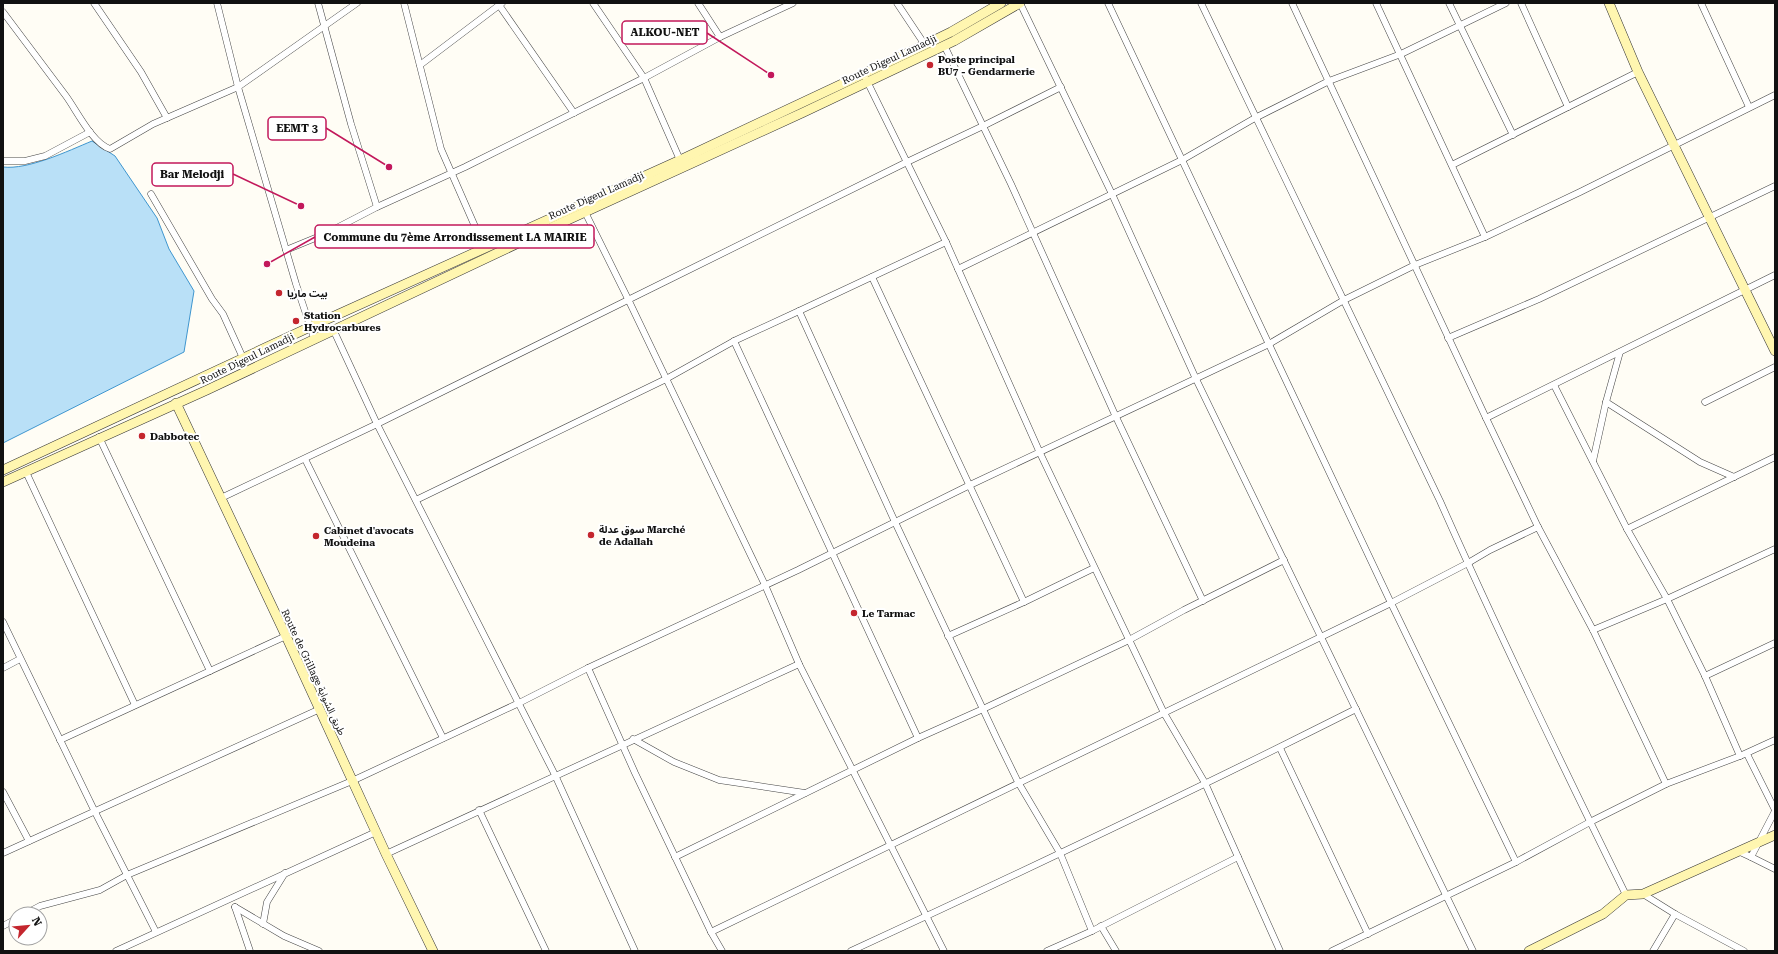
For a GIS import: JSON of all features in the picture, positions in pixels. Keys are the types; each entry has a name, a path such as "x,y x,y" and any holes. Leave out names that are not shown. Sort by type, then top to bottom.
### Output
{"main road":[{"path":"3,470 484,247 866,78 1001,3"},
{"name":"Route Digeul Lamadji","path":"3,482 176,402 207,390 333,329 585,212 866,78 944,45 985,24 1020,3"},
{"path":"1609,3 1638,72 1711,217 1744,290 1775,351"},
{"name":"Route de Grillage طريق الشواية","path":"176,402 386,854 433,951"},
{"path":"1529,951 1603,914 1626,895 1643,894 1775,835"}],"street":[{"path":"94,3 141,72 167,118"},
{"path":"217,3 238,87 286,250 314,338"},
{"path":"318,3 376,206"},
{"path":"3,12 67,97 90,132 104,148 110,150 167,118 238,87 357,3"},
{"path":"404,3 441,149 450,174 484,247"},
{"path":"593,3 644,78 680,160"},
{"path":"698,3 720,37"},
{"path":"286,250 325,234 376,206 450,174 644,78 720,37 793,3"},
{"path":"897,3 925,45"},
{"path":"1020,3 1112,194 1196,379 1447,896 1472,951"},
{"path":"1108,3 1391,603 1516,862"},
{"path":"1201,3 1440,501 1590,822 1626,895"},
{"path":"1292,3 1538,527 1593,630 1666,784"},
{"path":"1376,3 1485,237"},
{"path":"1449,3 1513,135"},
{"path":"958,269 1182,160 1255,118 1329,82 1401,54 1506,3"},
{"path":"1521,3 1568,108"},
{"path":"1701,3 1749,107"},
{"path":"420,65 500,4 574,113"},
{"path":"944,45 1203,601"},
{"path":"1452,165 1638,72"},
{"path":"866,78 946,242 1040,453 1094,568 1164,713 1205,783 1280,951"},
{"path":"221,498 377,424 1061,87"},
{"path":"40,906 100,890 127,875 352,781 519,703 588,668 832,553 970,485 1269,344 1344,300 1415,265 1485,237 1674,146 1775,94"},
{"path":"3,160 25,161 45,156 90,132"},
{"path":"1448,338 1539,299 1775,186"},
{"path":"151,194 212,299 223,314 243,358"},
{"path":"585,212 764,585 799,664 944,951"},
{"path":"416,500 666,379 734,341 946,242"},
{"path":"1486,418 1775,275"},
{"path":"872,277 1024,602"},
{"path":"799,310 948,636 1018,782 1060,853 1092,931"},
{"path":"333,329 377,424 555,775 635,951"},
{"path":"734,341 918,738"},
{"path":"1593,461 1606,402 1620,352"},
{"path":"1705,402 1775,367"},
{"path":"1554,385 1627,529 1667,599 1705,676 1740,756"},
{"path":"1606,402 1700,462 1734,477"},
{"path":"99,437 210,671"},
{"path":"1627,529 1775,457"},
{"path":"305,459 443,738"},
{"path":"26,472 135,705"},
{"path":"711,932 1018,782 1391,603 1490,550 1538,527"},
{"path":"1593,630 1667,599 1775,549"},
{"path":"675,857 918,738 1129,640 1284,560"},
{"path":"948,636 1024,602 1094,568"},
{"path":"3,622 94,812 156,932"},
{"path":"60,740 286,636"},
{"path":"1705,676 1775,643"},
{"path":"3,668 20,659"},
{"path":"386,854 633,739 799,664"},
{"path":"588,668 623,744 634,773 711,932 722,951"},
{"path":"851,951 1280,748 1356,709"},
{"path":"3,853 320,710"},
{"path":"633,739 674,762 719,780 806,794"},
{"path":"1332,951 1516,862 1590,822 1666,784 1747,754 1775,740"},
{"path":"1280,748 1368,934"},
{"path":"1747,754 1775,810 1751,856"},
{"path":"3,792 28,841"},
{"path":"479,810 546,951"},
{"path":"116,951 376,832"},
{"path":"1738,852 1751,856 1775,869"},
{"path":"1047,951 1092,931 1238,857"},
{"path":"263,924 267,902 285,873"},
{"path":"1643,894 1675,914 1744,951"},
{"path":"232,898 250,951"},
{"path":"235,907 284,936 319,951"},
{"path":"1653,951 1675,914"},
{"path":"1101,926 1116,951"}],"water":[{"path":"92,141 115,156 157,218 169,249 194,291 184,352 3,443 3,167 24,166 36,163"}],"place":[{"name":"Poste principal BU7 - Gendarmerie","path":"930,65"},
{"name":"ALKOU-NET","path":"771,75"},
{"name":"EEMT 3","path":"389,167"},
{"name":"Bar Melodji","path":"301,206"},
{"name":"Commune du 7ème Arrondissement LA MAIRIE","path":"267,264"},
{"name":"بيت ماريا","path":"279,293"},
{"name":"Station Hydrocarbures","path":"296,321"},
{"name":"Dabbotec","path":"142,436"},
{"name":"سوق عدلة Marché de Adallah","path":"591,535"},
{"name":"Cabinet d'avocats Moudeina","path":"316,536"},
{"name":"Le Tarmac","path":"854,613"}]}
